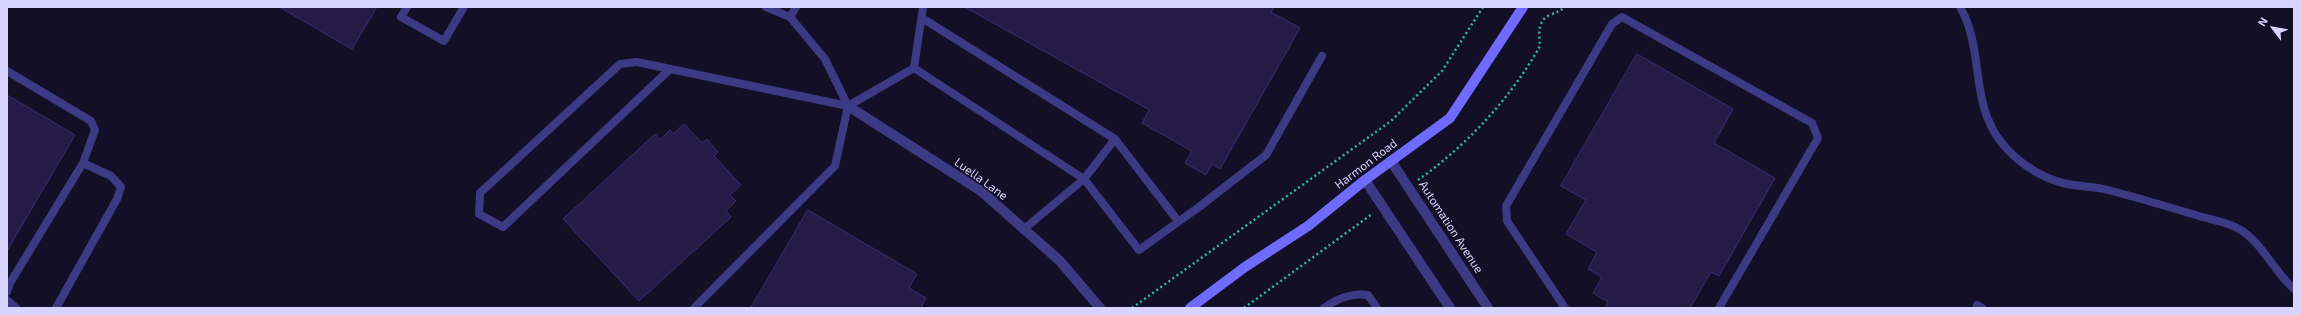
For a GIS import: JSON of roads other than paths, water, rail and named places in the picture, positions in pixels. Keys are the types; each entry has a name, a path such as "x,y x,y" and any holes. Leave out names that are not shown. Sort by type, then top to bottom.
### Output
{"street":[{"name":"Harmon Road","path":"1190,308 1245,268 1308,226 1365,180 1450,118 1524,7"},
{"name":"Luella Lane","path":"848,106 981,191 1060,261 1100,308"},
{"name":"Automation Avenue","path":"1391,161 1488,308"},
{"path":"1365,180 1450,308"}],"lane":[{"path":"406,7 401,17 444,41 464,7"},
{"path":"694,308 835,166 848,106 825,59 790,17 766,7"},
{"path":"790,17 796,7"},
{"path":"914,68 923,7"},
{"path":"1960,7 1971,32 1975,49 1978,89 1983,108 2001,142 2016,158 2032,169 2063,183 2105,189 2239,229 2253,241 2285,281 2294,289"},
{"path":"1565,308 1507,221 1506,206 1612,24 1622,17 1812,123 1818,138 1719,308"},
{"path":"922,18 1115,139 1178,221"},
{"path":"914,68 1084,179 1139,250 1266,155 1322,56"},
{"path":"669,70 503,226 479,214 480,193 620,64 637,62 669,70 848,106 914,68"},
{"path":"7,71 91,121 95,130 82,163 10,284 7,292"},
{"path":"1024,229 1084,179 1115,139"},
{"path":"56,308 117,199 121,187 111,176 82,163"},
{"path":"1324,308 1338,299 1358,294 1368,295 1377,308"},
{"path":"7,300 16,308"}]}
